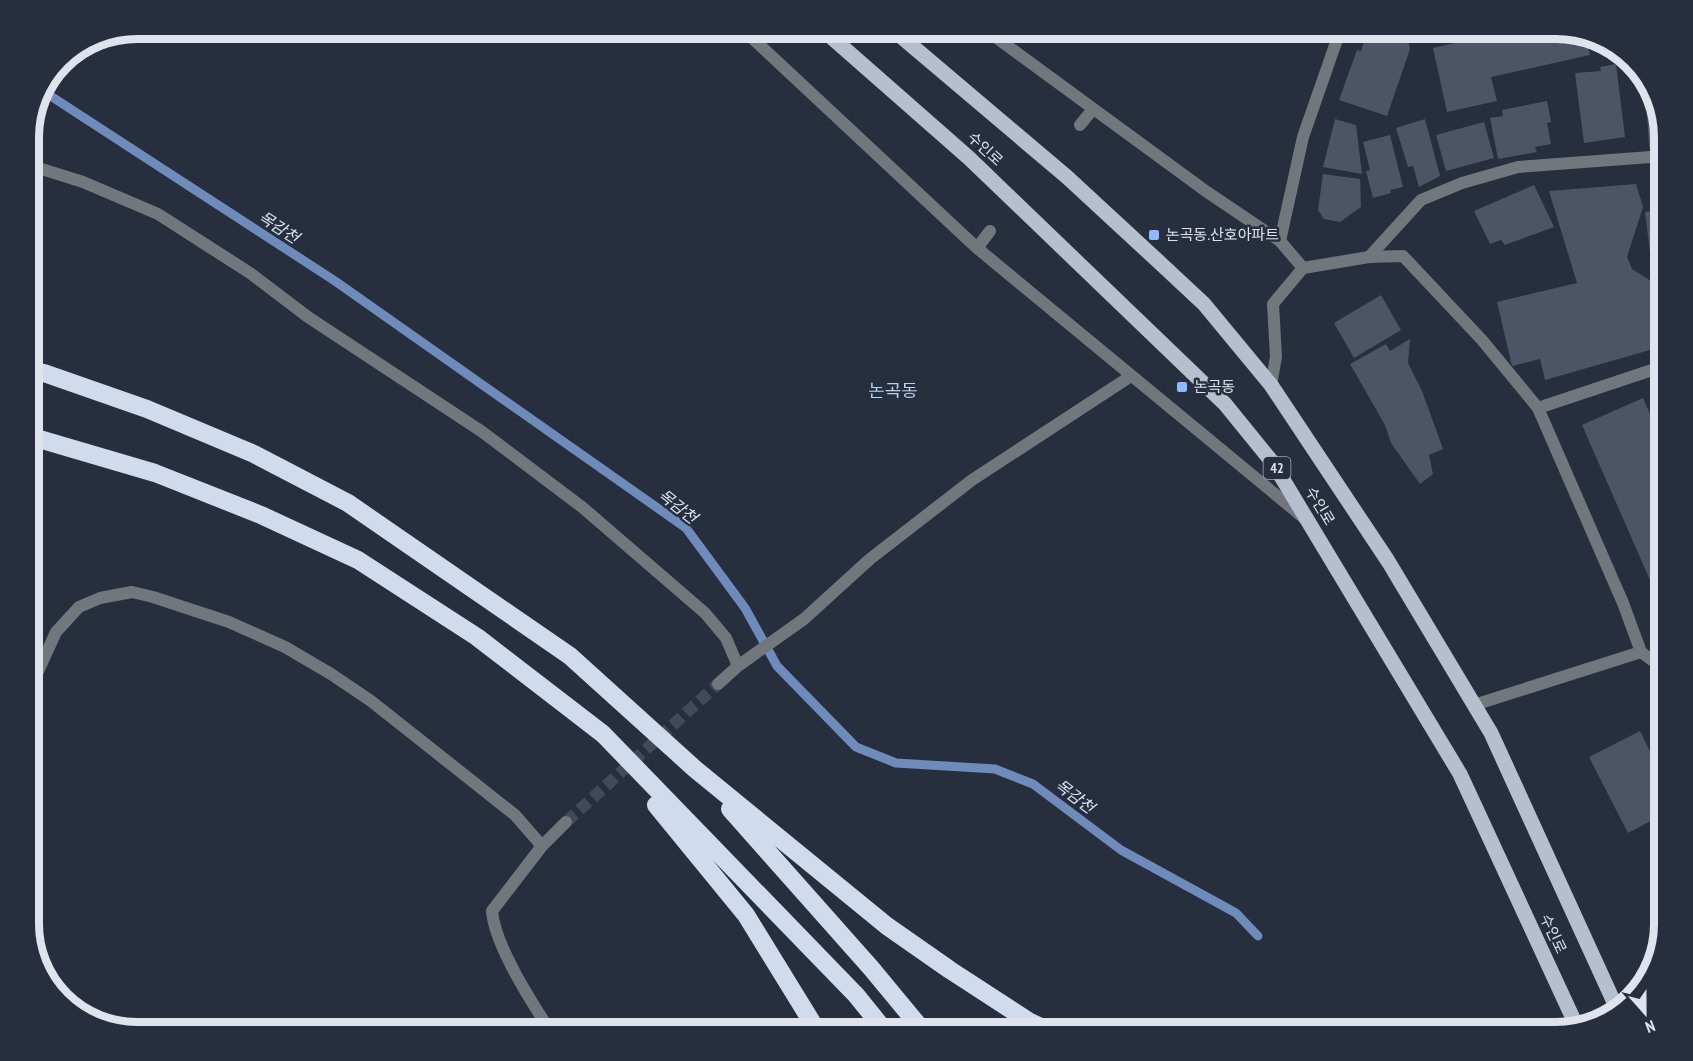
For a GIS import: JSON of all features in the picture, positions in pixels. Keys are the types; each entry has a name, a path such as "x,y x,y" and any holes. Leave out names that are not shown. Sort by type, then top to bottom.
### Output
{"highway":[{"path":"39,372 147,409 254,454 348,503 570,656 695,769 887,926 1030,1022"},
{"path":"39,439 155,472 261,515 358,560 477,637 593,727 856,995 878,1022"},
{"path":"593,727 746,915 812,1022"},
{"path":"695,769 871,968 916,1022"}],"main road":[{"name":"수인로","path":"833,39 969,158 1225,405 1273,463 1460,774 1574,1020"},
{"name":"수인로","path":"904,39 1067,177 1159,261 1204,304 1271,385 1388,561 1491,733 1614,1002"}],"street":[{"path":"754,39 976,248 1309,523"},
{"path":"999,39 1207,192 1280,241 1303,268"},
{"path":"1280,241 1303,137 1337,39"},
{"path":"1080,126 1093,109"},
{"path":"1369,257 1420,200 1462,183 1518,166 1654,157"},
{"path":"39,168 83,182 158,214 250,273 308,317 481,431 582,507 705,613 726,638 741,664"},
{"path":"976,248 990,231"},
{"path":"1271,385 1276,357 1273,304 1303,268 1369,257 1403,256 1482,340 1538,408 1623,603 1641,652 1654,661"},
{"path":"1538,408 1654,370"},
{"path":"718,684 741,664 800,622 870,559 972,480 1131,375"},
{"path":"39,669 56,632 79,607 100,598 132,592 229,622 285,647 371,701 515,815 542,846"},
{"path":"1474,705 1641,652"},
{"path":"545,1022 527,995 493,925 492,911 542,846 566,822"}],"building":[{"path":"1365,39 1411,39 1410,49 1387,116 1339,100 1357,50 1361,51"},
{"path":"1471,39 1556,39 1588,45 1590,55 1491,77 1497,101 1447,112 1433,48"},
{"path":"1616,64 1625,137 1584,143 1575,73 1601,71 1600,67"},
{"path":"1547,101 1551,122 1547,123 1551,144 1535,147 1537,152 1498,159 1490,118 1503,116 1502,110"},
{"path":"1651,114 1654,147 1649,147 1647,115"},
{"path":"1335,119 1356,125 1362,174 1323,167"},
{"path":"1425,119 1440,176 1419,187 1413,166 1408,167 1396,128"},
{"path":"1484,122 1494,158 1446,171 1436,135"},
{"path":"1390,135 1403,187 1373,198 1366,171 1370,170 1363,142"},
{"path":"1323,174 1360,179 1361,207 1340,222 1324,219 1318,210"},
{"path":"1636,184 1643,207 1627,257 1632,269 1654,283 1654,349 1545,380 1540,359 1512,366 1497,302 1577,283 1549,191"},
{"path":"1534,185 1554,227 1505,245 1501,240 1490,244 1474,211"},
{"path":"1654,211 1654,260 1651,260 1645,212"},
{"path":"1381,295 1401,330 1354,358 1334,323"},
{"path":"1410,339 1408,363 1422,391 1443,449 1429,455 1433,474 1420,484 1391,443 1385,425 1350,364 1386,344 1390,351"},
{"path":"1643,398 1654,423 1654,589 1582,425"},
{"path":"1640,731 1654,760 1654,819 1628,833 1589,757"}],"waterway":[{"name":"목감천","path":"49,95 335,281 686,528 745,608 777,666 856,747 896,763 995,769 1033,784 1121,850 1236,913 1258,936"}],"tunnel":[{"path":"566,822 718,684"}],"place":[{"name":"논곡동.산호아파트","path":"1154,235"},
{"name":"논곡동","path":"1182,387"}],"district":[{"name":"논곡동","path":"893,391"}]}
